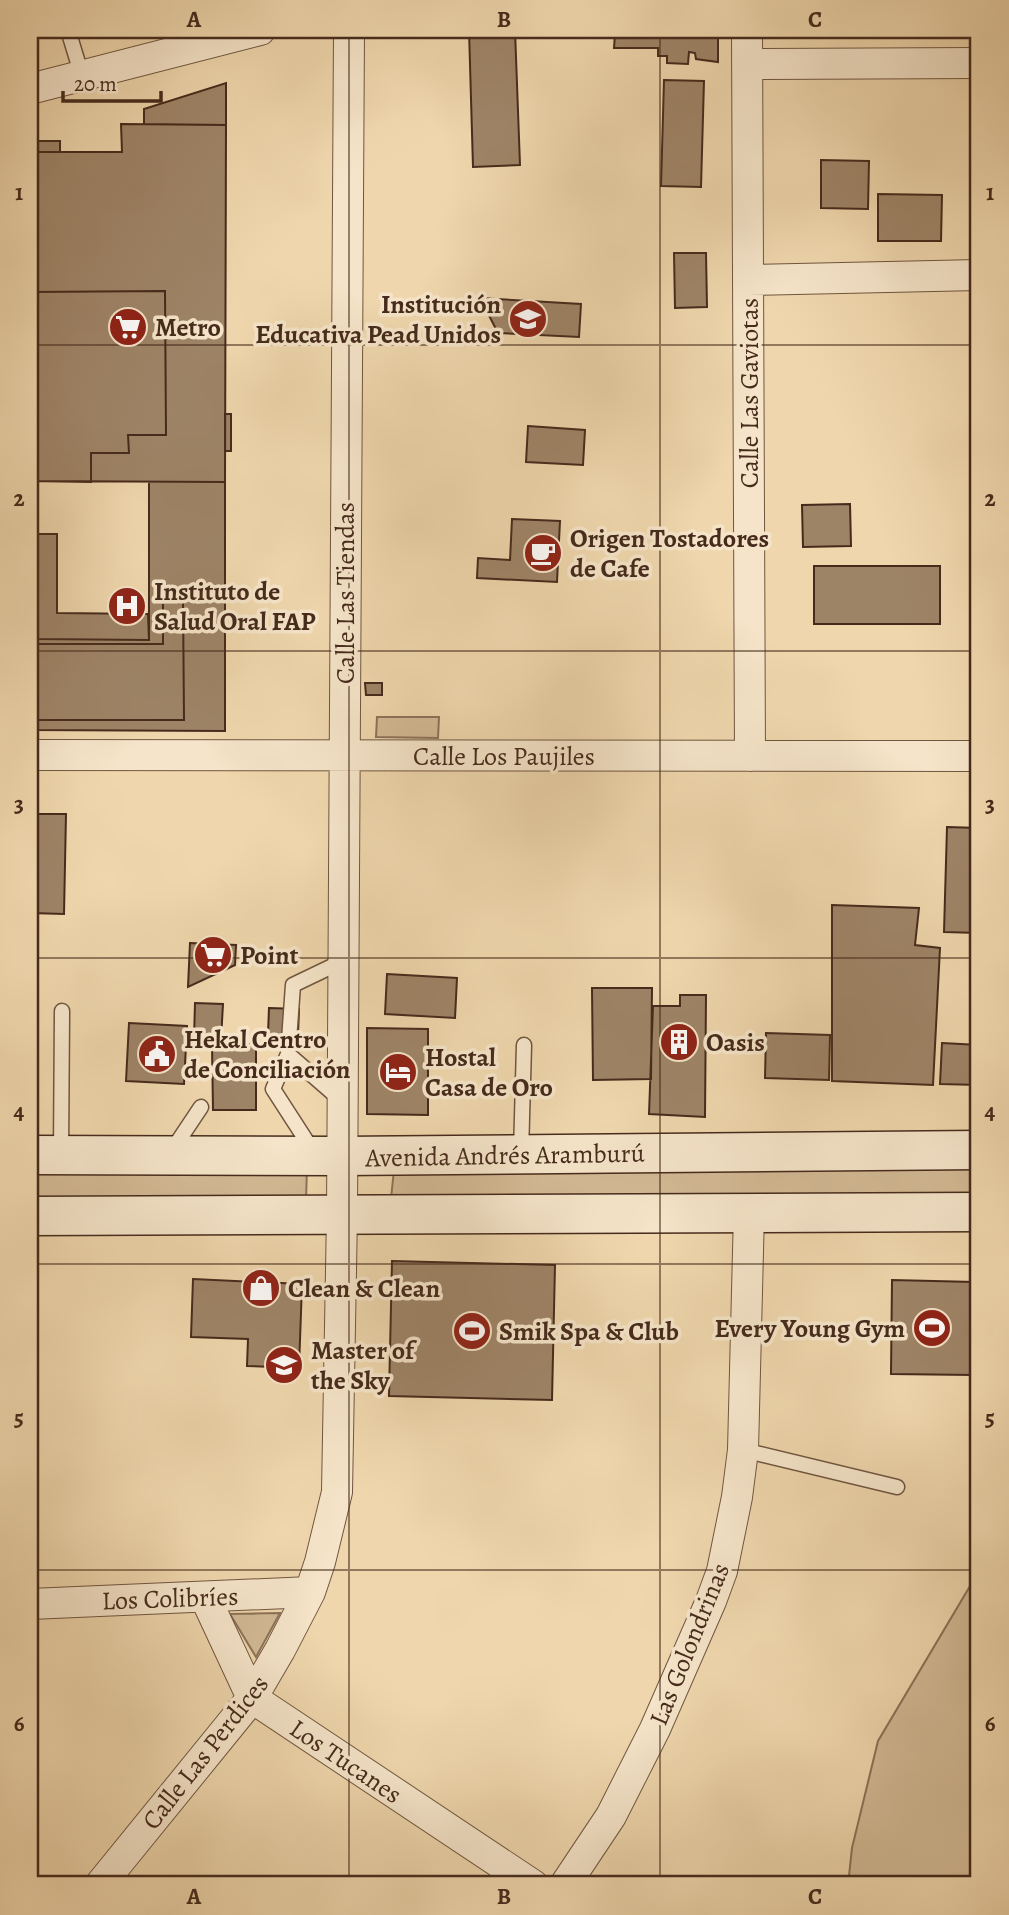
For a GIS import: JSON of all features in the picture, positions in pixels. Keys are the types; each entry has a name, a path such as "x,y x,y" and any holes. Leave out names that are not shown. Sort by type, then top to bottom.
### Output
{"main road":[{"name":"Avenida Andrés Aramburú","path":"45,1155 521,1155 979,1150"},
{"path":"30,1216 979,1212"}],"street":[{"path":"30,89 260,30"},
{"name":"Calle Las Tiendas","path":"329,1156 342,1101 349,30"},
{"name":"Calle Las Gaviotas","path":"747,30 750,756"},
{"path":"747,64 979,63"},
{"path":"748,280 979,275"},
{"name":"Calle Los Paujiles","path":"30,755 979,756"},
{"name":"Calle Las Perdices","path":"100,1885 252,1698 310,1592 324,1549 337,1492 342,1215 329,1156"},
{"name":"Las Golondrinas","path":"565,1885 611,1816 655,1729 722,1571 743,1450 750,1212"},
{"name":"Los Colibríes","path":"30,1604 310,1592"},
{"path":"205,1597 252,1698"},
{"name":"Los Tucanes","path":"252,1698 533,1885"}],"lane":[{"path":"68,30 82,76"},
{"path":"329,1156 273,1089 288,1054 293,985 343,961"},
{"path":"45,1155 62,1011"},
{"path":"521,1155 524,1045"},
{"path":"288,1054 342,1101"},
{"path":"168,1155 201,1107"},
{"path":"743,1450 897,1487"}],"shaded area":[{"path":"377,717 439,717 438,738 376,737"},
{"path":"979,1162 979,1206 390,1208 394,1170"},
{"path":"30,1165 307,1166 306,1202 30,1203"},
{"path":"979,1571 979,1885 848,1885 852,1848 878,1741"},
{"path":"280,1613 256,1657 230,1614"}],"building":[{"path":"469,30 515,30 520,165 473,167"},
{"path":"631,30 718,30 718,62 696,59 695,53 689,52 688,64 667,63 667,56 658,56 658,48 614,48 615,34 631,34"},
{"path":"664,80 704,81 701,187 661,186"},
{"path":"226,83 226,125 144,124 144,109"},
{"name":"Metro","path":"121,124 226,125 225,482 30,481 30,152 122,152"},
{"path":"30,141 60,141 60,152 30,152"},
{"path":"821,160 869,161 868,209 821,208"},
{"path":"878,194 942,195 941,241 878,241"},
{"path":"674,253 706,253 707,307 675,308"},
{"path":"165,291 166,435 128,435 129,453 91,453 91,482 30,481 30,292"},
{"path":"480,298 581,304 579,337 498,333"},
{"path":"225,414 231,414 231,451 225,451"},
{"path":"528,426 585,430 583,465 526,462"},
{"name":"Instituto de Salud Oral FAP","path":"30,481 37,481 37,639 149,640 149,482 225,482 225,731 30,730"},
{"path":"850,504 851,546 803,547 802,505"},
{"path":"512,519 560,521 557,582 477,578 478,558 510,560"},
{"path":"37,534 57,534 57,613 148,614 149,640 37,639"},
{"path":"814,566 940,566 940,624 814,624"},
{"path":"163,601 183,601 184,720 30,720 30,644 163,644"},
{"path":"365,683 382,683 382,695 366,695"},
{"path":"30,814 66,814 64,914 30,913"},
{"path":"947,827 979,828 979,933 944,932"},
{"path":"832,905 919,908 915,945 940,948 933,1085 832,1081"},
{"name":"Point","path":"190,943 236,945 235,965 188,987"},
{"path":"387,974 457,978 455,1018 385,1014"},
{"path":"592,988 652,988 651,1079 593,1080"},
{"name":"Oasis","path":"680,995 706,995 705,1117 649,1114 653,1006 680,1006"},
{"path":"195,1003 223,1004 221,1039 194,1038"},
{"path":"269,1008 299,1009 298,1035 268,1034"},
{"name":"Hekal Centro de Conciliación","path":"129,1023 187,1026 184,1084 126,1081"},
{"name":"Hostal Casa de Oro","path":"367,1028 428,1029 428,1115 367,1114"},
{"path":"766,1033 830,1035 829,1080 765,1078"},
{"path":"942,1043 979,1045 979,1085 940,1084"},
{"path":"256,1044 256,1110 213,1110 212,1045"},
{"name":"Smik Spa & Club","path":"392,1261 555,1265 552,1400 389,1396"},
{"path":"193,1279 302,1284 299,1368 247,1366 248,1339 191,1337"},
{"name":"Every Young Gym","path":"892,1280 974,1282 973,1375 891,1374"}],"place":[{"name":"Institución Educativa Pead Unidos","path":"528,319"},
{"name":"Metro","path":"128,327"},
{"name":"Origen Tostadores de Cafe","path":"543,553"},
{"name":"Instituto de Salud Oral FAP","path":"127,606"},
{"name":"Point","path":"213,955"},
{"name":"Oasis","path":"679,1042"},
{"name":"Hekal Centro de Conciliación","path":"157,1054"},
{"name":"Hostal Casa de Oro","path":"398,1072"},
{"name":"Clean & Clean","path":"261,1288"},
{"name":"Every Young Gym","path":"932,1328"},
{"name":"Smik Spa & Club","path":"472,1331"},
{"name":"Master of the Sky","path":"284,1365"}]}
